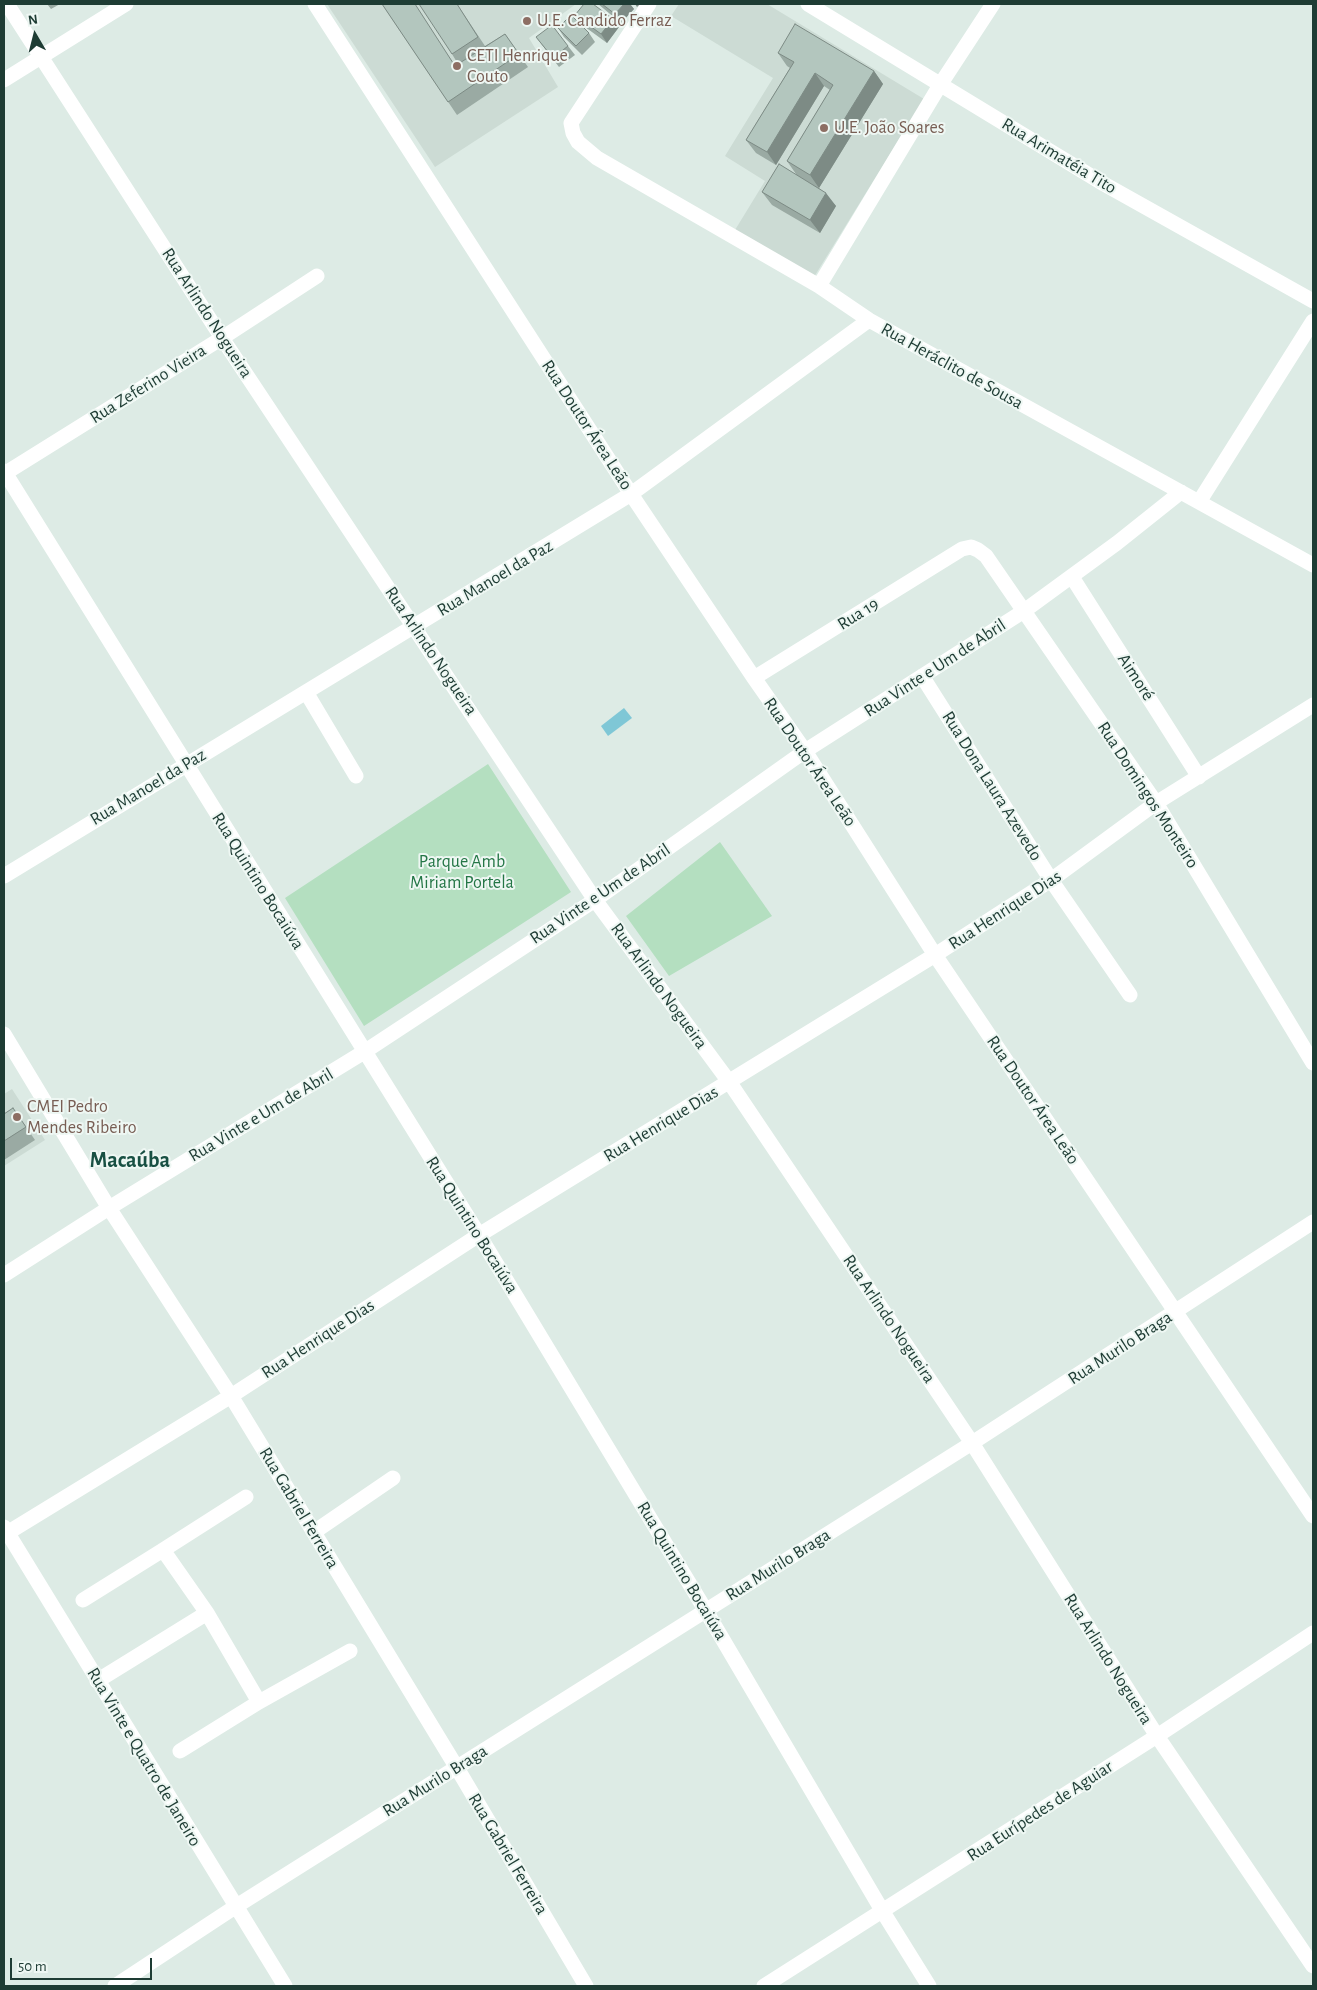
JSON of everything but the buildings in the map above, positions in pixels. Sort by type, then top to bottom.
[{"type":"street","name":"Rua Arlindo Nogueira","points":[[7,4],[222,338],[595,900],[730,1083],[972,1443],[1157,1736],[1313,1966]]},
{"type":"street","points":[[4,80],[126,4]]},
{"type":"street","name":"Rua Doutor Área Leão","points":[[315,4],[632,494],[754,678],[805,751],[935,955],[1313,1516]]},
{"type":"street","name":"Rua Heráclito de Sousa","points":[[649,4],[571,123],[573,134],[578,142],[597,158],[819,286],[869,320],[1313,565]]},
{"type":"street","name":"Rua Arimatéia Tito","points":[[808,4],[1104,184],[1313,301]]},
{"type":"street","points":[[819,286],[940,85],[994,4]]},
{"type":"street","name":"Rua Zeferino Vieira","points":[[4,473],[222,338],[317,276]]},
{"type":"street","name":"Rua Manoel da Paz","points":[[4,876],[632,494],[869,320]]},
{"type":"street","points":[[1199,502],[1313,321]]},
{"type":"street","name":"Rua Quintino Bocaiúva","points":[[4,473],[479,1235],[929,1986]]},
{"type":"street","name":"Rua Vinte e Um de Abril","points":[[4,1275],[109,1208],[364,1052],[595,900],[805,751],[1024,611],[1117,544],[1181,492]]},
{"type":"street","name":"Rua Domingos Monteiro","points":[[962,549],[971,548],[978,550],[986,556],[1156,803],[1313,1063]]},
{"type":"street","name":"Rua 19","points":[[754,678],[962,549]]},
{"type":"street","name":"Aimoré","points":[[1072,577],[1199,777]]},
{"type":"street","name":"Rua Dona Laura Azevedo","points":[[922,676],[1051,880],[1130,995]]},
{"type":"street","points":[[306,692],[356,776]]},
{"type":"street","name":"Rua Henrique Dias","points":[[5,1532],[231,1396],[479,1235],[730,1083],[935,955],[1051,880],[1156,803],[1313,705]]},
{"type":"street","name":"Rua Gabriel Ferreira","points":[[4,1034],[109,1208],[231,1396],[457,1768],[586,1986]]},
{"type":"street","name":"Rua Murilo Braga","points":[[115,1986],[235,1907],[972,1443],[1313,1222]]},
{"type":"street","points":[[314,1532],[393,1478]]},
{"type":"street","points":[[83,1600],[246,1497]]},
{"type":"street","name":"Rua Vinte e Quatro de Janeiro","points":[[5,1532],[285,1986]]},
{"type":"street","points":[[163,1550],[207,1613],[259,1702]]},
{"type":"street","points":[[97,1681],[207,1613]]},
{"type":"street","name":"Rua Eurípedes de Aguiar","points":[[764,1986],[1157,1736],[1313,1632]]},
{"type":"street","points":[[180,1751],[259,1702],[350,1651]]},
{"type":"shaded area","name":"CETI Henrique Couto","points":[[327,4],[576,4],[529,38],[558,87],[435,167]]},
{"type":"shaded area","name":"U.E. João Soares","points":[[679,4],[767,4],[924,99],[814,277],[735,230],[765,181],[725,156],[773,78],[671,16]]},
{"type":"shaded area","name":"CMEI Pedro Mendes Ribeiro","points":[[12,1089],[45,1140],[4,1166],[4,1094]]},
{"type":"green space","name":"Parque Amb Miriam Portela","points":[[488,764],[571,892],[364,1026],[285,898]]},
{"type":"green space","points":[[720,842],[772,916],[669,976],[626,916]]},
{"type":"water","points":[[624,708],[632,718],[608,736],[601,726]]},
{"type":"place","name":"U.E. Candido Ferraz","points":[[527,21]]},
{"type":"place","name":"CETI Henrique Couto","points":[[457,66]]},
{"type":"place","name":"U.E. João Soares","points":[[824,128]]},
{"type":"place","name":"CMEI Pedro Mendes Ribeiro","points":[[17,1117]]},
{"type":"district","name":"Macaúba","points":[[130,1160]]}]
